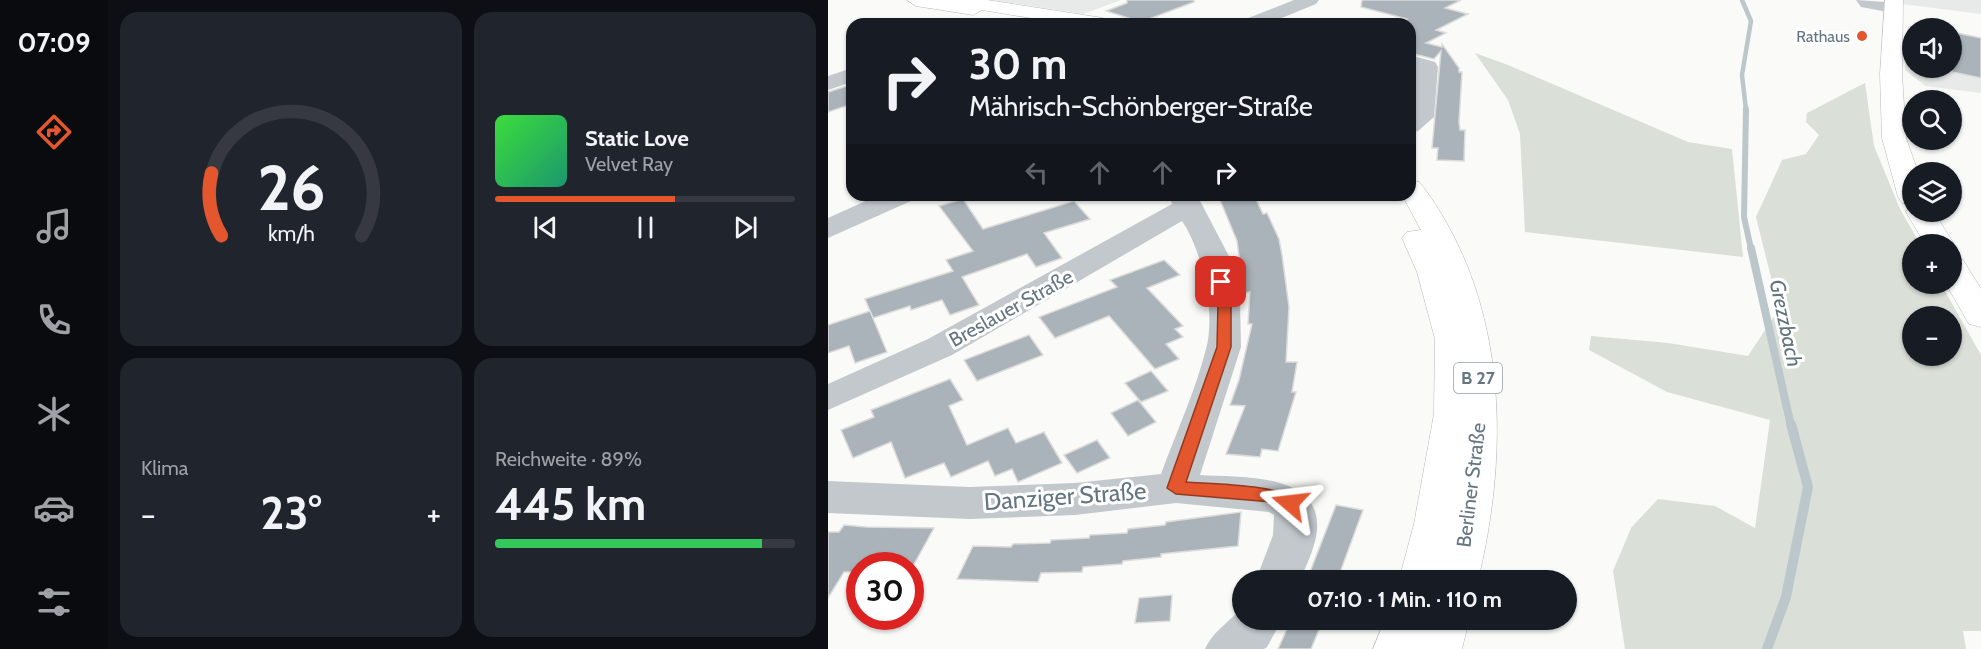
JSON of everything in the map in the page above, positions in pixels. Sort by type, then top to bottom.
[{"type":"main road","points":[[916,0],[1026,18]]},
{"type":"main road","points":[[952,0],[1065,18]]},
{"type":"main road","points":[[1894,4],[1891,74],[1894,138],[1902,164]]},
{"type":"main road","name":"Berliner Straße","points":[[1416,196],[1426,210],[1456,271],[1474,339],[1481,412],[1471,524],[1459,570]]},
{"type":"main road","name":"Berliner Straße","points":[[1396,201],[1408,219],[1432,272],[1452,339],[1454,414],[1435,524],[1424,570]]},
{"type":"main road","points":[[1962,284],[1981,317]]},
{"type":"main road","points":[[1397,649],[1404,630]]},
{"type":"main road","points":[[1438,649],[1443,630]]},
{"type":"street","points":[[1265,18],[1310,0]]},
{"type":"street","points":[[1865,0],[1868,3],[1894,4]]},
{"type":"street","points":[[1416,63],[1427,67],[1422,117],[1416,122]]},
{"type":"street","points":[[828,83],[846,77]]},
{"type":"street","points":[[828,228],[889,201]]},
{"type":"street","points":[[1176,488],[1224,347],[1224,302],[1217,262],[1204,232],[1185,201]]},
{"type":"street","name":"Breslauer Straße","points":[[828,398],[940,346],[1185,201]]},
{"type":"street","name":"Danziger Straße","points":[[828,496],[981,502],[1076,499],[1176,488],[1275,496],[1290,503],[1298,526],[1282,570]]},
{"type":"street","points":[[1228,649],[1252,630]]},
{"type":"shaded area","points":[[993,0],[1121,0],[1083,14]]},
{"type":"shaded area","points":[[1894,0],[1981,0],[1981,14],[1894,3]]},
{"type":"shaded area","points":[[1962,35],[1981,38],[1981,93],[1925,86],[1915,78],[1962,78]]},
{"type":"shaded area","points":[[1475,53],[1688,142],[1732,149],[1743,257],[1525,232],[1520,134],[1508,100]]},
{"type":"shaded area","points":[[1865,83],[1874,146],[1902,212],[1902,222],[1907,222],[1914,234],[1902,234],[1902,294],[1947,294],[1953,306],[1902,306],[1902,366],[1962,366],[1962,321],[1981,355],[1981,631],[1963,631],[1966,649],[1625,649],[1613,571],[1631,528],[1658,499],[1715,506],[1755,528],[1770,420],[1667,392],[1589,350],[1591,336],[1668,343],[1748,356],[1779,309],[1756,217],[1782,160],[1806,154],[1819,135],[1806,122],[1807,113]]},
{"type":"building","points":[[1127,0],[1194,0],[1194,2],[1152,18],[1128,18],[1106,11],[1127,3]]},
{"type":"building","points":[[1362,0],[1461,0],[1445,8],[1468,14],[1436,30],[1446,33],[1426,43],[1442,47],[1442,44],[1459,68],[1459,72],[1462,72],[1459,122],[1460,130],[1465,130],[1464,161],[1437,160],[1438,148],[1432,148],[1441,51],[1434,59],[1416,54],[1416,18],[1403,18],[1361,7]]},
{"type":"building","points":[[1962,34],[1981,38],[1981,78],[1962,74]]},
{"type":"building","points":[[846,86],[846,106],[828,112],[828,92]]},
{"type":"building","points":[[964,201],[983,229],[1074,201],[1090,219],[1044,233],[1062,258],[1036,267],[1027,254],[962,277],[979,305],[950,315],[942,300],[911,310],[910,306],[873,318],[865,299],[953,271],[946,260],[973,251],[939,206]]},
{"type":"building","points":[[1220,201],[1257,201],[1263,214],[1267,213],[1279,239],[1289,307],[1286,362],[1297,362],[1292,392],[1296,392],[1278,451],[1262,449],[1260,457],[1226,454],[1245,406],[1230,405],[1239,380],[1252,324],[1248,324],[1250,292],[1244,293],[1237,241]]},
{"type":"building","points":[[1164,260],[1180,275],[1147,288],[1183,326],[1175,329],[1183,337],[1166,344],[1179,359],[1155,369],[1109,316],[1055,338],[1039,317],[1117,287],[1110,280]]},
{"type":"building","points":[[870,311],[887,352],[855,363],[849,346],[828,353],[828,325]]},
{"type":"building","points":[[1029,335],[1043,355],[977,381],[964,360]]},
{"type":"building","points":[[1151,371],[1168,391],[1141,402],[1125,383]]},
{"type":"building","points":[[950,379],[963,400],[949,406],[967,445],[1008,428],[1016,443],[1044,432],[1062,463],[1018,482],[1012,469],[995,476],[988,461],[951,477],[944,463],[905,478],[891,442],[853,458],[841,430],[874,417],[871,410]]},
{"type":"building","points":[[1138,400],[1156,422],[1128,436],[1111,413]]},
{"type":"building","points":[[1097,440],[1110,458],[1077,473],[1064,455]]},
{"type":"building","points":[[1336,505],[1363,510],[1341,570],[1311,570]]},
{"type":"building","points":[[1241,512],[1238,546],[1161,554],[1161,557],[1123,561],[1122,564],[1083,567],[1082,572],[1041,573],[1038,582],[957,579],[973,546],[1011,547],[1013,544],[1050,543],[1051,540],[1127,533],[1128,529],[1165,525],[1166,522]]},
{"type":"building","points":[[844,525],[934,528],[921,552],[846,552],[846,572],[828,598],[828,532],[839,532]]},
{"type":"building","points":[[1172,595],[1170,621],[1135,623],[1139,598]]},
{"type":"building","points":[[1287,630],[1319,630],[1311,649],[1278,649]]},
{"type":"waterway","name":"Grezzbach","points":[[1742,0],[1751,21],[1742,75],[1746,110]]},
{"type":"waterway","name":"Grezzbach","points":[[1746,110],[1744,217],[1751,249]]},
{"type":"waterway","name":"Grezzbach","points":[[1751,248],[1791,426]]},
{"type":"waterway","name":"Grezzbach","points":[[1767,649],[1786,597],[1808,487],[1791,424]]},
{"type":"place","name":"Rathaus","points":[[1862,36]]},
{"type":"route","points":[[1221,282],[1224,302],[1224,347],[1176,488],[1275,496],[1290,503]]}]
